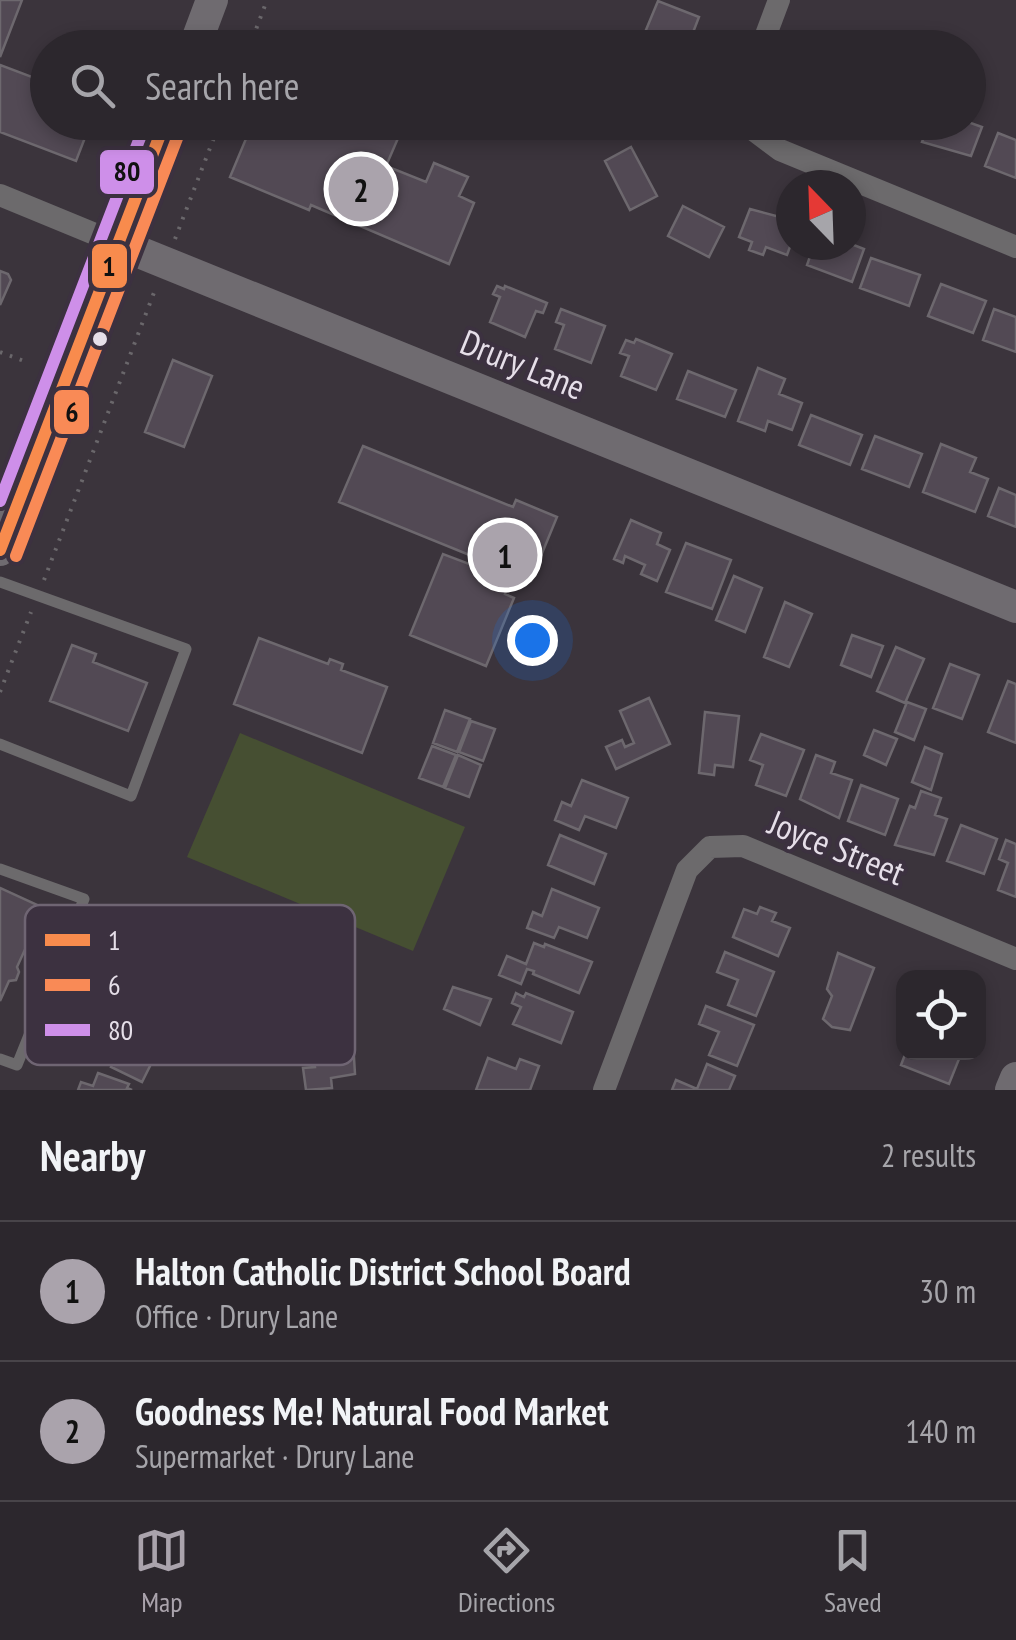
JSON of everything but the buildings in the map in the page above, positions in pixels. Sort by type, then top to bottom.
[{"type":"street","points":[[201,30],[212,0]]},
{"type":"street","points":[[768,30],[779,0]]},
{"type":"street","points":[[0,550],[158,140]]},
{"type":"street","points":[[768,140],[780,150],[1016,246]]},
{"type":"street","name":"Drury Lane","points":[[0,195],[1016,607]]},
{"type":"street","name":"Joyce Street","points":[[604,1090],[688,870],[710,847],[743,846],[1016,959]]},
{"type":"street","points":[[1011,1090],[1016,1078]]},
{"type":"lane","points":[[0,582],[186,649],[131,796],[0,744]]},
{"type":"lane","points":[[0,869],[84,898],[81,905]]},
{"type":"lane","points":[[0,1059],[17,1065],[25,1045]]},
{"type":"path","points":[[255,30],[267,0]]},
{"type":"path","points":[[0,692],[213,140]]},
{"type":"path","points":[[0,352],[24,361]]},
{"type":"green space","points":[[240,733],[465,827],[413,951],[355,927],[355,905],[302,905],[187,857]]},
{"type":"transit line","name":"80","points":[[0,501],[139,140]]},
{"type":"transit line","name":"1","points":[[0,550],[158,140]]},
{"type":"transit line","name":"6","points":[[16,556],[176,140]]},
{"type":"place","name":"Goodness Me! Natural Food Market","points":[[361,189]]},
{"type":"place","name":"Halton Catholic District School Board","points":[[505,555]]}]
